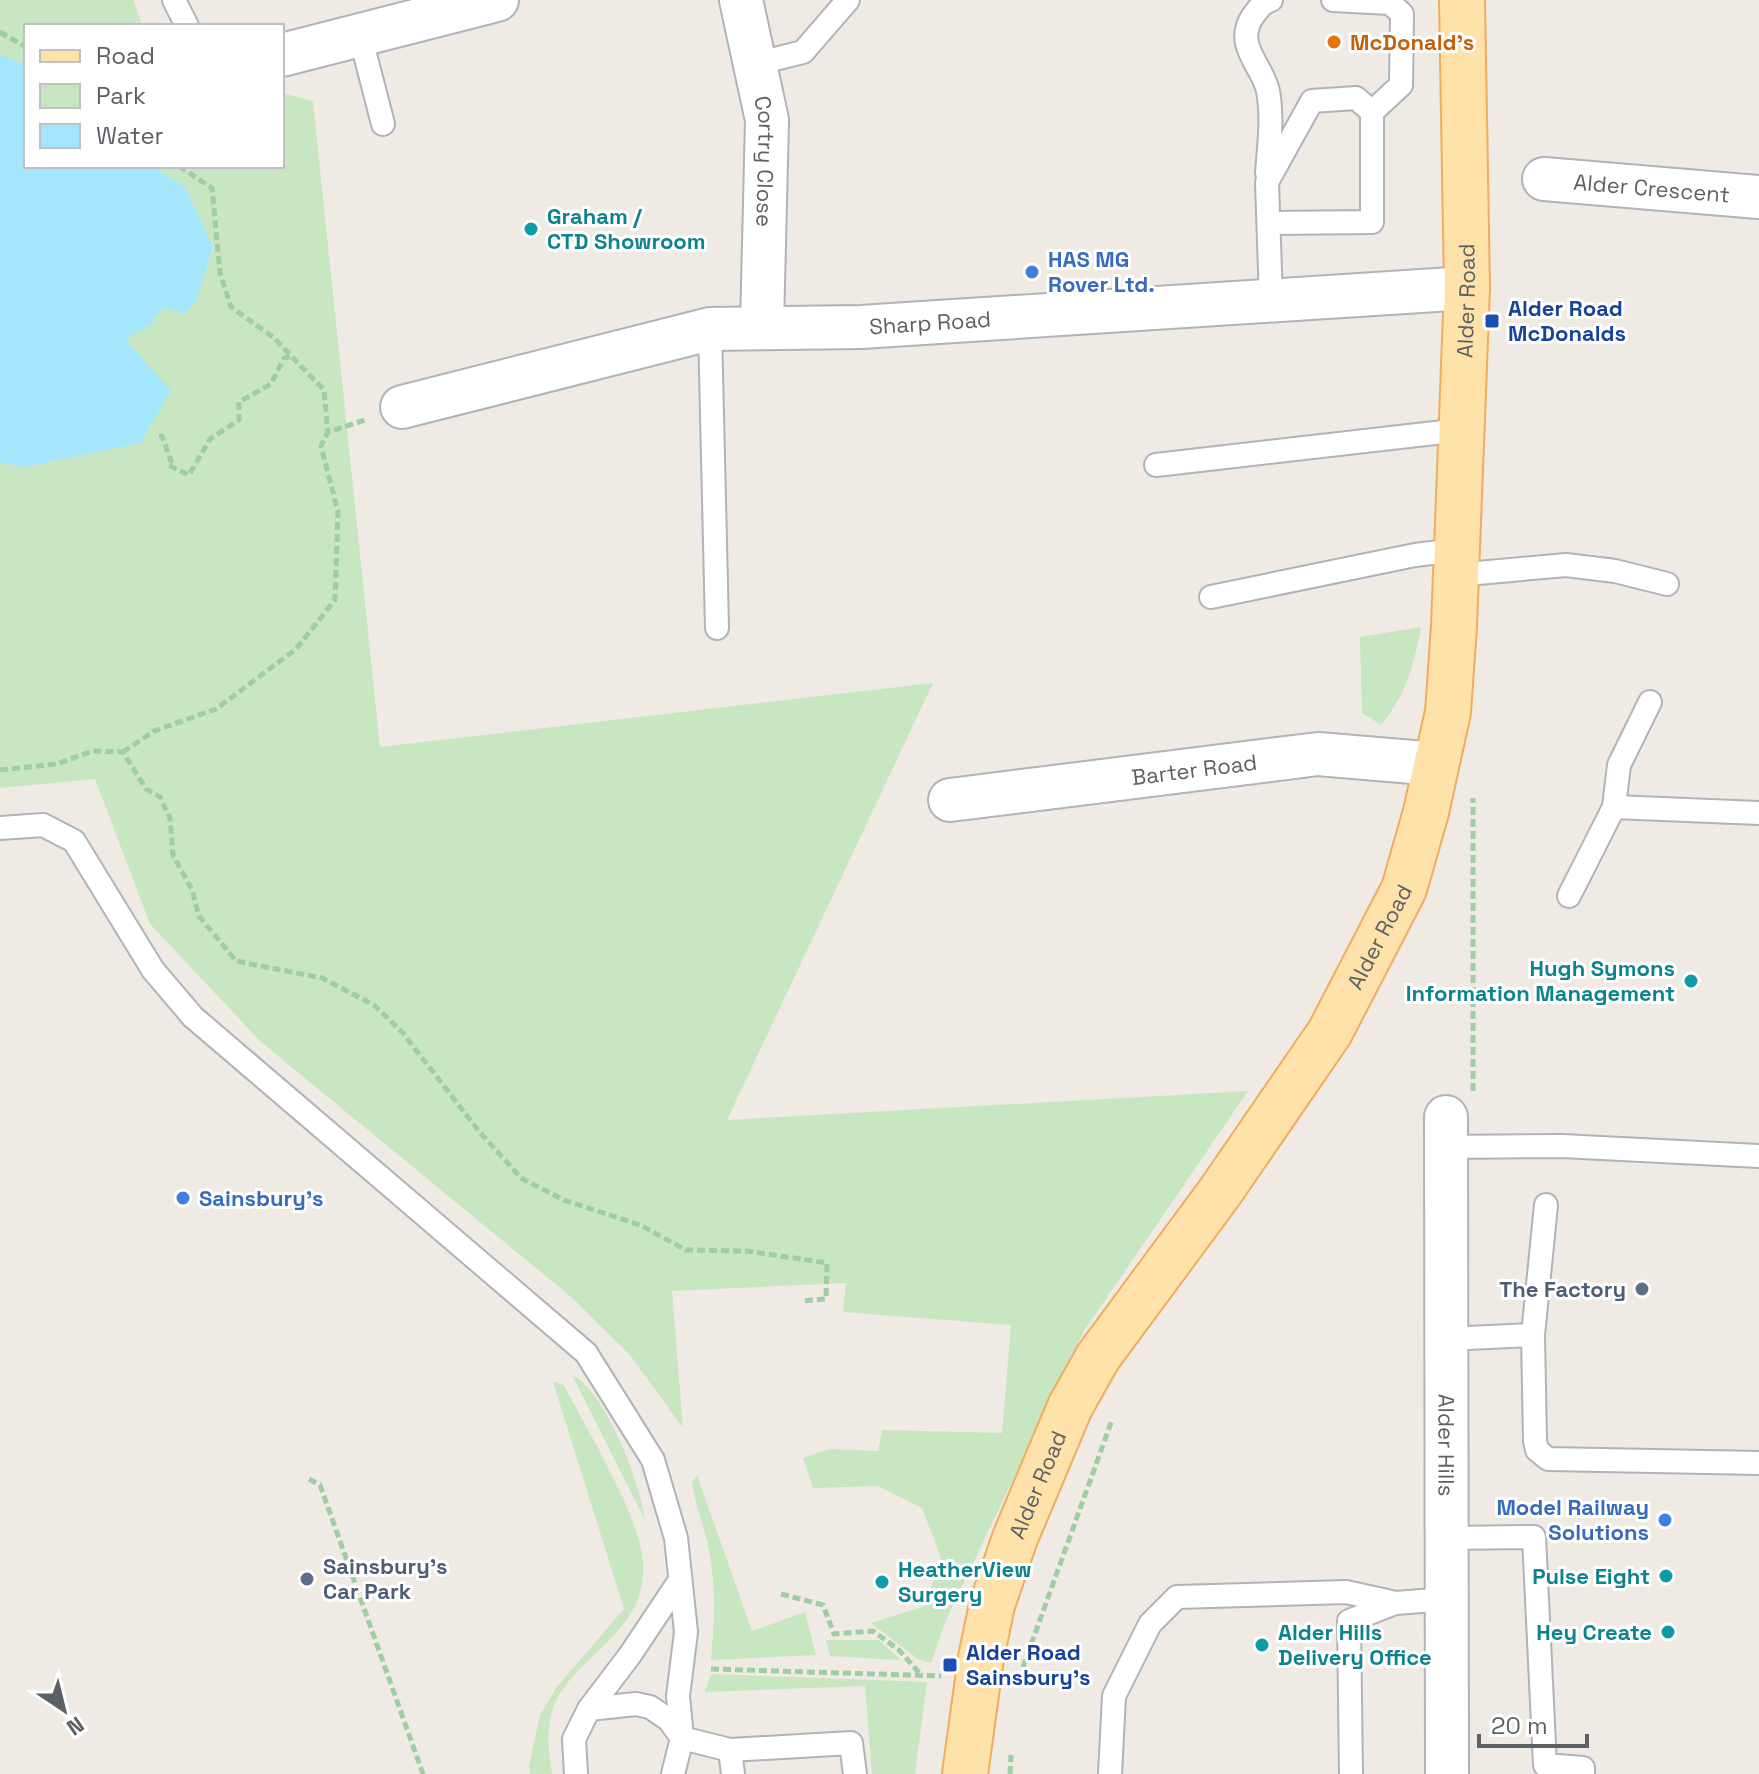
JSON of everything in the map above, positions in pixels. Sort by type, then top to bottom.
[{"type":"main road","name":"Alder Road","points":[[965,1774],[978,1677],[992,1605],[1015,1538],[1070,1407],[1098,1357],[1220,1192],[1330,1032],[1404,889],[1448,712],[1467,288],[1462,0]]},
{"type":"street","points":[[284,54],[497,0]]},
{"type":"street","name":"Cortry Close","points":[[741,0],[767,120],[762,326]]},
{"type":"street","name":"Alder Crescent","points":[[1544,179],[1759,197]]},
{"type":"street","name":"Sharp Road","points":[[402,407],[710,329],[861,327],[1467,288]]},
{"type":"street","name":"Barter Road","points":[[950,800],[1318,754],[1437,764]]},
{"type":"street","name":"Alder Hills","points":[[1446,1132],[1447,1774]]},
{"type":"lane","points":[[174,0],[186,24]]},
{"type":"lane","points":[[755,64],[803,52],[848,0]]},
{"type":"lane","points":[[1271,0],[1262,3],[1248,24],[1248,48],[1268,88],[1271,126],[1267,182],[1271,301]]},
{"type":"lane","points":[[1270,223],[1372,222],[1372,112],[1401,85],[1402,14],[1390,3],[1333,0]]},
{"type":"lane","points":[[360,35],[383,124]]},
{"type":"lane","points":[[1267,182],[1312,101],[1356,98],[1372,112]]},
{"type":"lane","points":[[710,329],[717,628]]},
{"type":"lane","points":[[1156,465],[1461,430]]},
{"type":"lane","points":[[1211,597],[1415,555],[1456,562],[1566,565],[1615,571],[1667,584]]},
{"type":"lane","points":[[1569,896],[1614,807],[1619,765],[1650,702]]},
{"type":"lane","points":[[1614,807],[1759,813]]},
{"type":"lane","points":[[0,828],[43,825],[74,841],[153,970],[193,1017],[586,1353],[653,1460],[676,1538],[686,1632],[678,1696],[682,1738],[673,1774]]},
{"type":"lane","points":[[1446,1132],[1562,1146],[1759,1156]]},
{"type":"lane","points":[[1546,1205],[1533,1335],[1537,1450],[1548,1459],[1759,1463]]},
{"type":"lane","points":[[1447,1339],[1533,1335]]},
{"type":"lane","points":[[1447,1538],[1534,1537],[1545,1765],[1583,1768],[1583,1774]]},
{"type":"lane","points":[[576,1774],[574,1739],[589,1709],[680,1580]]},
{"type":"lane","points":[[1110,1774],[1114,1696],[1150,1624],[1177,1597],[1346,1592],[1396,1603]]},
{"type":"lane","points":[[1351,1774],[1349,1621],[1396,1603],[1447,1599]]},
{"type":"lane","points":[[589,1709],[636,1704],[650,1707],[669,1720],[682,1738],[730,1750],[851,1743],[855,1774]]},
{"type":"lane","points":[[730,1750],[733,1774]]},
{"type":"path","points":[[0,32],[24,46]]},
{"type":"path","points":[[0,770],[56,764],[93,751],[123,752],[154,731],[216,709],[296,649],[335,600],[338,512],[321,446],[328,432],[324,390],[294,356],[231,307],[220,273],[212,188],[182,168]]},
{"type":"path","points":[[159,436],[162,436],[171,461],[168,465],[189,475],[210,439],[239,420],[239,402],[271,384],[284,358],[294,356]]},
{"type":"path","points":[[328,432],[402,407]]},
{"type":"path","points":[[123,752],[146,789],[160,797],[170,818],[173,855],[192,890],[199,916],[236,961],[322,978],[374,1005],[402,1032],[478,1130],[521,1178],[564,1200],[640,1225],[686,1250],[747,1251],[827,1263],[826,1299],[801,1301]]},
{"type":"path","points":[[1446,1132],[1475,1088],[1473,795]]},
{"type":"path","points":[[1020,1675],[1115,1412]]},
{"type":"path","points":[[309,1479],[320,1485],[423,1774]]},
{"type":"path","points":[[781,1594],[823,1605],[834,1634],[873,1631],[899,1650],[921,1675]]},
{"type":"path","points":[[682,1664],[715,1670],[978,1677]]},
{"type":"path","points":[[1010,1774],[1012,1746]]},
{"type":"green space","points":[[0,0],[133,0],[142,24],[24,24],[24,168],[284,168],[284,94],[313,101],[380,747],[933,683],[727,1120],[1248,1091],[1084,1331],[946,1620],[931,1663],[918,1659],[871,1623],[925,1606],[941,1557],[922,1508],[878,1486],[813,1488],[803,1458],[830,1449],[878,1451],[882,1430],[1002,1433],[1011,1325],[843,1312],[846,1283],[672,1291],[683,1428],[630,1355],[570,1296],[261,1042],[150,924],[95,779],[0,788]]},
{"type":"green space","points":[[1421,627],[1408,679],[1381,725],[1362,713],[1360,637]]},
{"type":"green space","points":[[572,1375],[585,1384],[609,1418],[629,1463],[645,1520]]},
{"type":"green space","points":[[553,1382],[564,1385],[611,1472],[632,1520],[643,1562],[641,1589],[632,1611],[619,1630],[570,1679],[558,1698],[549,1727],[552,1774],[530,1774],[540,1715],[557,1687],[624,1609]]},
{"type":"green space","points":[[697,1475],[752,1631],[805,1612],[816,1655],[711,1660],[713,1582],[708,1546],[692,1482]]},
{"type":"green space","points":[[826,1640],[879,1640],[901,1660],[830,1656]]},
{"type":"green space","points":[[711,1674],[927,1682],[915,1774],[872,1774],[865,1686],[705,1692]]},
{"type":"water","points":[[0,55],[24,64],[24,168],[155,168],[185,187],[213,247],[196,301],[185,314],[166,308],[155,316],[152,324],[125,339],[171,390],[141,443],[24,467],[0,462]]},
{"type":"place","name":"McDonald's","points":[[1334,42]]},
{"type":"place","name":"Graham / CTD Showroom","points":[[531,229]]},
{"type":"place","name":"HAS MG Rover Ltd.","points":[[1032,272]]},
{"type":"place","name":"Alder Road McDonalds","points":[[1492,321]]},
{"type":"place","name":"Hugh Symons Information Management","points":[[1691,981]]},
{"type":"place","name":"Sainsbury's","points":[[183,1198]]},
{"type":"place","name":"The Factory","points":[[1642,1289]]},
{"type":"place","name":"Model Railway Solutions","points":[[1665,1520]]},
{"type":"place","name":"Pulse Eight","points":[[1666,1576]]},
{"type":"place","name":"Sainsbury's Car Park","points":[[307,1579]]},
{"type":"place","name":"HeatherView Surgery","points":[[882,1582]]},
{"type":"place","name":"Hey Create","points":[[1668,1632]]},
{"type":"place","name":"Alder Hills Delivery Office","points":[[1262,1645]]},
{"type":"place","name":"Alder Road Sainsbury's","points":[[950,1665]]}]
